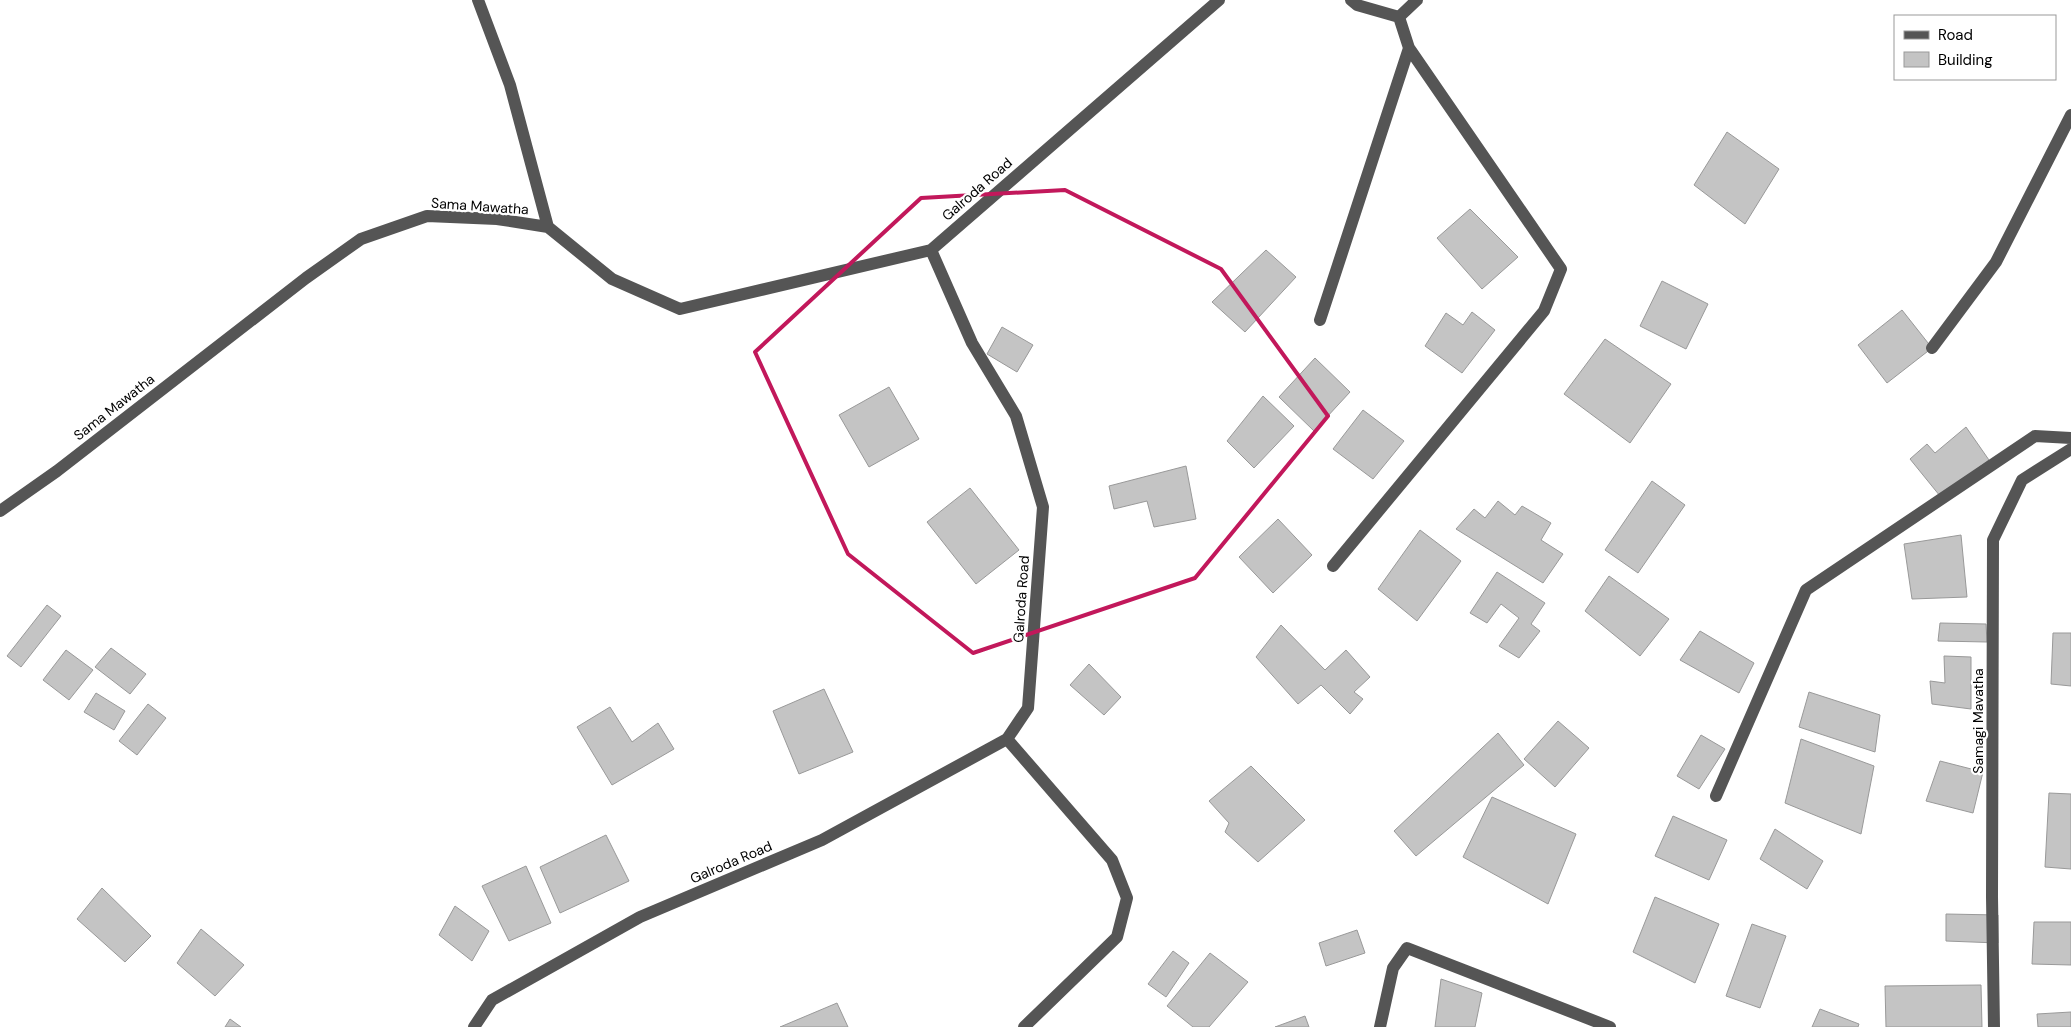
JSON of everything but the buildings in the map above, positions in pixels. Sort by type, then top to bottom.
[{"type":"street","points":[[478,0],[510,85],[548,227],[612,280],[680,308],[931,250]]},
{"type":"street","name":"Galroda Road","points":[[474,1027],[492,1000],[640,917],[822,840],[1007,739],[1028,708],[1042,507],[1016,416],[972,343],[931,250],[1219,0]]},
{"type":"street","points":[[1351,0],[1357,5],[1399,17]]},
{"type":"street","points":[[1399,17],[1417,0]]},
{"type":"street","points":[[1333,566],[1544,311],[1561,269],[1409,48],[1399,17]]},
{"type":"street","points":[[1320,320],[1409,48]]},
{"type":"street","points":[[1932,348],[1996,262],[2071,115]]},
{"type":"street","name":"Sama Mawatha","points":[[0,511],[56,471],[306,278],[361,239],[427,216],[496,219],[548,227]]},
{"type":"street","points":[[1716,796],[1806,590],[2035,436],[2071,438]]},
{"type":"street","name":"Samagi Mavatha","points":[[1994,1027],[1992,897],[1993,540],[2022,480],[2071,449]]},
{"type":"street","points":[[1007,739],[1112,860],[1127,898],[1117,937],[1024,1027]]},
{"type":"street","points":[[1380,1027],[1392,968],[1407,948],[1610,1027]]},
{"type":"highlighted area","points":[[1065,190],[1221,269],[1328,416],[1195,578],[973,653],[848,554],[755,352],[921,198]]}]
